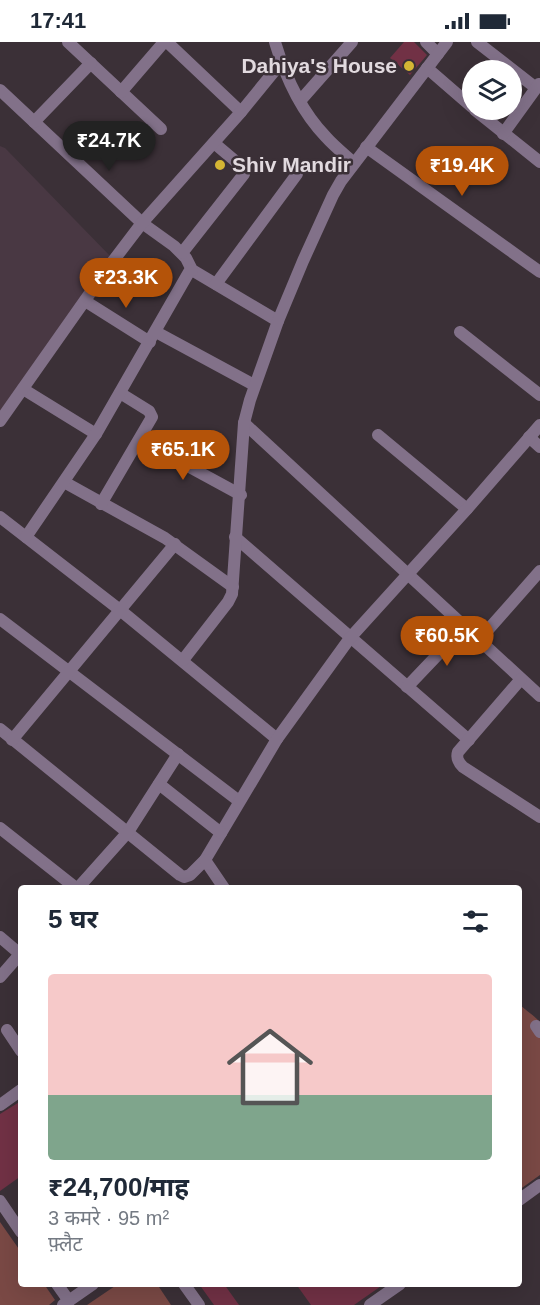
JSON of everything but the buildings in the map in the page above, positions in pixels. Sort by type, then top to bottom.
[{"type":"street","points":[[122,92],[165,42],[241,112]]},
{"type":"street","points":[[275,42],[281,63],[300,101],[325,136],[354,163]]},
{"type":"street","points":[[300,101],[352,42]]},
{"type":"street","points":[[426,42],[438,54]]},
{"type":"street","points":[[183,660],[228,602],[233,587],[244,423],[254,385],[278,321],[333,195],[354,163],[447,42]]},
{"type":"street","points":[[477,42],[538,86],[503,134]]},
{"type":"street","points":[[70,43],[160,129]]},
{"type":"street","points":[[34,122],[91,63]]},
{"type":"street","points":[[0,421],[107,268],[142,223],[241,112],[281,63]]},
{"type":"street","points":[[427,68],[462,98]]},
{"type":"street","points":[[0,90],[142,223],[182,253],[192,270],[278,321]]},
{"type":"street","points":[[487,120],[540,162]]},
{"type":"street","points":[[182,253],[244,174],[240,165],[214,143]]},
{"type":"street","points":[[366,147],[540,272]]},
{"type":"street","points":[[216,284],[297,174]]},
{"type":"street","points":[[26,537],[96,434],[192,270]]},
{"type":"street","points":[[85,301],[153,337],[254,385]]},
{"type":"street","points":[[460,332],[540,395]]},
{"type":"street","points":[[23,389],[96,434]]},
{"type":"street","points":[[101,504],[151,422],[152,414],[120,393]]},
{"type":"street","points":[[244,423],[540,696]]},
{"type":"street","points":[[0,729],[184,877],[190,875],[205,860],[277,739],[350,638],[540,425]]},
{"type":"street","points":[[378,435],[467,509]]},
{"type":"street","points":[[529,437],[540,447]]},
{"type":"street","points":[[140,440],[240,495]]},
{"type":"street","points":[[64,482],[175,544],[233,587]]},
{"type":"street","points":[[0,517],[183,660],[277,739]]},
{"type":"street","points":[[235,537],[469,740]]},
{"type":"street","points":[[12,740],[175,544]]},
{"type":"street","points":[[479,640],[540,571]]},
{"type":"street","points":[[0,619],[239,801]]},
{"type":"street","points":[[407,687],[465,626]]},
{"type":"street","points":[[521,679],[457,756],[459,763],[540,817]]},
{"type":"street","points":[[80,885],[128,832],[178,754]]},
{"type":"street","points":[[159,784],[221,833]]},
{"type":"street","points":[[0,828],[73,885]]},
{"type":"street","points":[[205,860],[223,885]]},
{"type":"street","points":[[0,937],[18,952]]},
{"type":"street","points":[[0,977],[18,956]]},
{"type":"street","points":[[7,1030],[18,1046]]},
{"type":"street","points":[[0,1105],[18,1092]]},
{"type":"street","points":[[522,1198],[540,1185]]},
{"type":"street","points":[[0,1201],[18,1228]]},
{"type":"street","points":[[58,1287],[66,1303],[89,1287]]},
{"type":"street","points":[[186,1287],[199,1305]]},
{"type":"street","points":[[370,1305],[396,1287]]},
{"type":"shaded area","points":[[0,146],[5,148],[112,258],[0,411]]},
{"type":"shaded area","points":[[522,1006],[540,1023],[540,1175],[522,1188]]},
{"type":"shaded area","points":[[0,1222],[18,1248],[18,1287],[46,1287],[55,1300],[49,1305],[0,1305]]},
{"type":"shaded area","points":[[114,1287],[159,1287],[171,1305],[87,1305]]},
{"type":"place","name":"Dahiya's House","points":[[409,66]]},
{"type":"place","name":"Shiv Mandir","points":[[220,165]]}]
